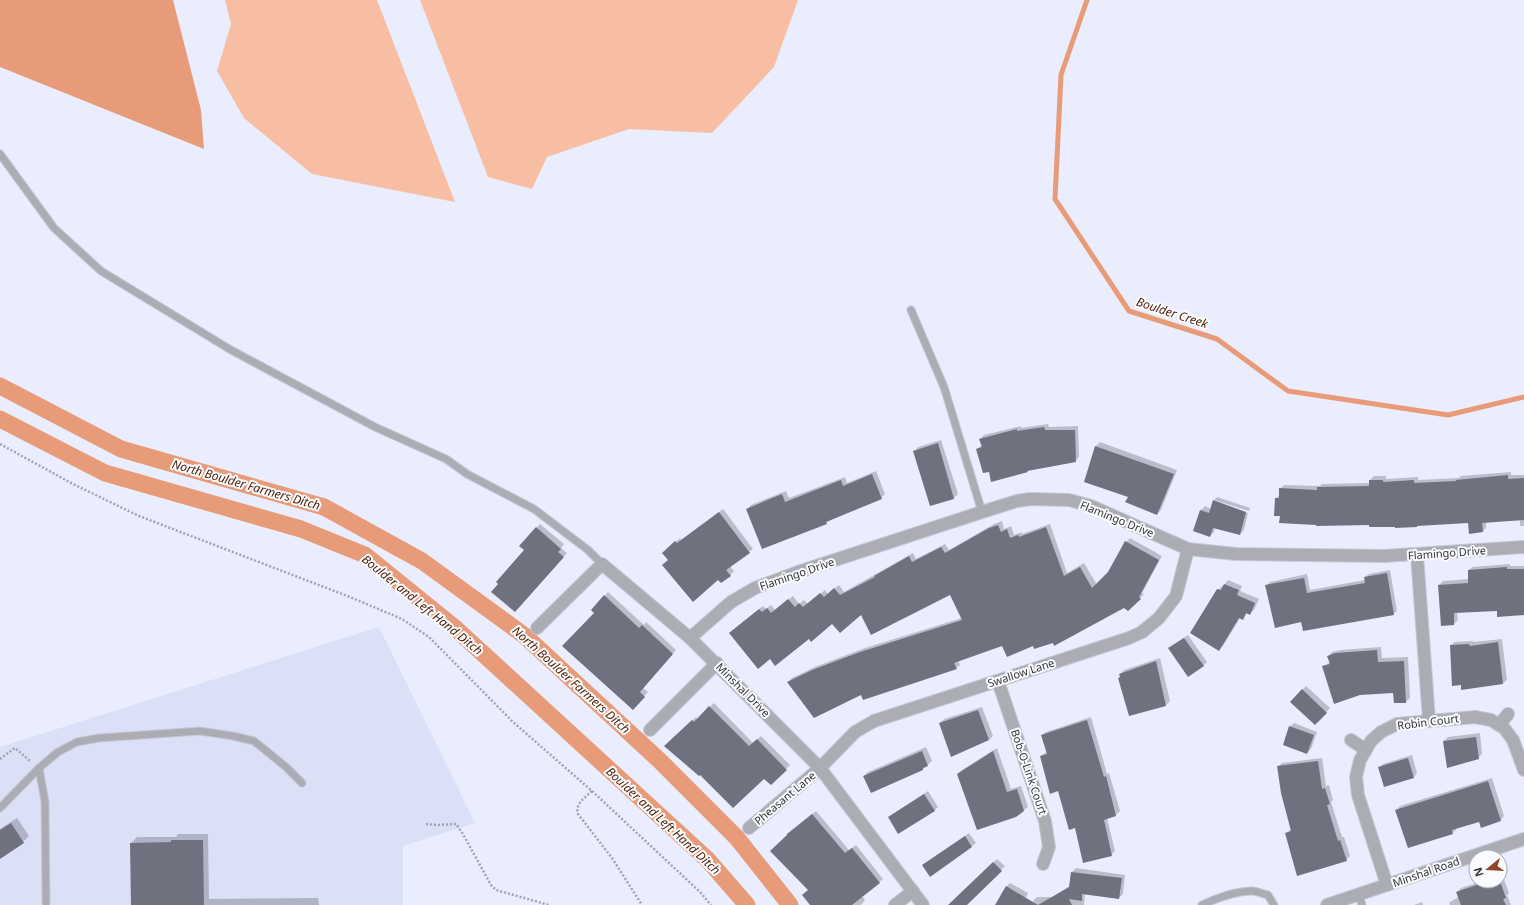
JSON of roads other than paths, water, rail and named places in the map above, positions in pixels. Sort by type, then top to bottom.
[{"type":"street","name":"Flamingo Drive","points":[[690,638],[731,602],[755,588],[798,572],[982,512],[1017,501],[1030,499],[1069,500],[1091,506],[1188,549],[1244,554],[1384,556],[1524,548]]},
{"type":"street","name":"Swallow Lane","points":[[820,768],[855,732],[874,721],[1129,638],[1142,632],[1160,618],[1176,596],[1188,549]]},
{"type":"street","points":[[1417,555],[1429,720]]},
{"type":"street","points":[[537,628],[602,564]]},
{"type":"street","name":"Minshal Drive","points":[[602,564],[690,638],[717,663],[820,768],[922,905]]},
{"type":"street","points":[[650,730],[717,663]]},
{"type":"street","name":"Bob-O-Link Court","points":[[998,681],[1046,821],[1049,847],[1043,864]]},
{"type":"street","points":[[1499,725],[1508,714]]},
{"type":"street","name":"Robin Court","points":[[1387,885],[1358,795],[1356,777],[1360,760],[1371,741],[1381,732],[1397,724],[1429,720],[1475,717],[1491,720],[1504,728],[1513,740],[1524,770]]},
{"type":"street","points":[[1351,740],[1366,750]]},
{"type":"street","name":"Pheasant Lane","points":[[749,828],[820,768]]},
{"type":"street","name":"Minshal Road","points":[[1327,905],[1361,900],[1387,885],[1524,839]]},
{"type":"street","points":[[895,905],[913,891]]},
{"type":"lane","points":[[0,154],[54,228],[102,271],[231,350],[375,426],[446,459],[467,474],[534,509],[588,550],[602,564]]},
{"type":"lane","points":[[912,310],[944,387],[982,512]]},
{"type":"lane","points":[[0,808],[41,766],[58,752],[77,742],[99,738],[200,731],[233,736],[254,741],[286,767],[302,783]]},
{"type":"lane","points":[[41,766],[45,802],[46,903]]},
{"type":"lane","points":[[1202,905],[1216,899],[1241,892],[1254,891],[1268,895],[1274,905]]},
{"type":"waterway","name":"Boulder Creek","points":[[1087,0],[1061,75],[1055,199],[1129,311],[1217,339],[1288,391],[1448,415],[1524,397]]},
{"type":"waterway","name":"North Boulder Farmers Ditch","points":[[0,386],[121,449],[324,507],[422,561],[525,636],[660,761],[737,838],[790,905]]},
{"type":"waterway","name":"Boulder and Left Hand Ditch","points":[[0,419],[105,473],[301,529],[365,555],[454,627],[708,860],[747,905]]}]
